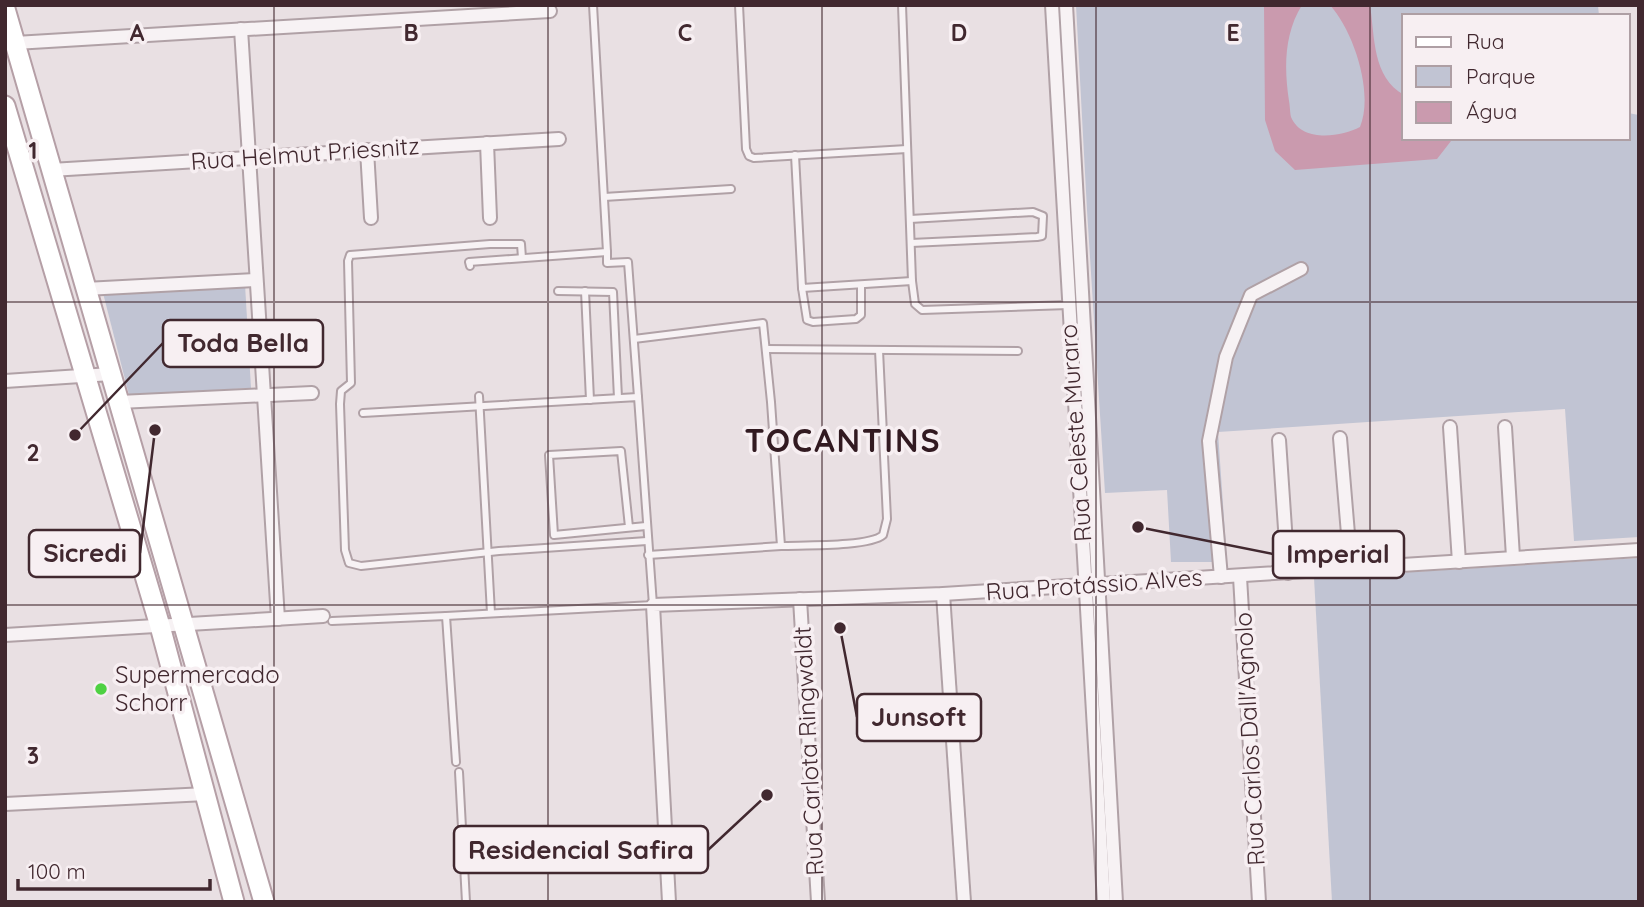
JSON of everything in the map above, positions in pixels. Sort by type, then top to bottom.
[{"type":"main road","points":[[5,9],[264,902]]},
{"type":"main road","points":[[5,106],[9,129],[160,626],[234,902]]},
{"type":"street","name":"Rua Celeste Muraro","points":[[1052,5],[1067,305],[1093,584]]},
{"type":"street","name":"Rua Celeste Muraro","points":[[1066,5],[1104,789],[1116,902]]},
{"type":"street","points":[[15,43],[489,10],[550,10]]},
{"type":"street","points":[[241,29],[278,619]]},
{"type":"street","points":[[9,129],[39,127]]},
{"type":"street","name":"Rua Helmut Priesnitz","points":[[51,170],[559,139]]},
{"type":"street","points":[[486,143],[490,218]]},
{"type":"street","points":[[367,150],[371,218]]},
{"type":"street","points":[[1222,577],[1209,441],[1226,357],[1251,295],[1301,269]]},
{"type":"street","points":[[85,289],[256,280]]},
{"type":"street","points":[[5,381],[111,374]]},
{"type":"street","points":[[119,401],[312,393]]},
{"type":"street","points":[[1505,426],[1513,558]]},
{"type":"street","points":[[1450,427],[1459,562]]},
{"type":"street","points":[[1340,438],[1351,570]]},
{"type":"street","points":[[1279,440],[1288,573]]},
{"type":"street","name":"Rua Protássio Alves","points":[[653,605],[943,594],[1639,550]]},
{"type":"street","name":"Rua Carlos Dall'Agnolo","points":[[1240,577],[1259,902]]},
{"type":"street","points":[[943,594],[964,902]]},
{"type":"street","name":"Rua Carlota Ringwaldt","points":[[800,600],[818,902]]},
{"type":"street","points":[[653,605],[669,902]]},
{"type":"street","points":[[5,635],[278,619],[328,619]]},
{"type":"street","name":"Rua Celeste Muraro","points":[[1104,789],[1104,902]]},
{"type":"street","points":[[5,804],[206,794]]},
{"type":"lane","points":[[593,5],[607,263],[628,262],[653,605]]},
{"type":"lane","points":[[739,5],[746,149],[749,156],[754,158],[907,149]]},
{"type":"lane","points":[[902,5],[915,304],[922,310],[1082,304]]},
{"type":"lane","points":[[795,155],[802,288],[807,320],[813,322],[856,319],[861,314],[861,285]]},
{"type":"lane","points":[[604,197],[731,189]]},
{"type":"lane","points":[[910,219],[1033,212],[1043,216],[1044,232],[1037,237],[911,243]]},
{"type":"lane","points":[[522,258],[521,244],[489,244],[352,254],[348,261],[351,383],[341,391],[340,404],[345,550],[349,563],[361,566],[486,552],[647,541]]},
{"type":"lane","points":[[470,266],[469,262],[607,252]]},
{"type":"lane","points":[[802,288],[912,281]]},
{"type":"lane","points":[[558,291],[613,292],[618,398]]},
{"type":"lane","points":[[584,291],[590,400]]},
{"type":"lane","points":[[634,339],[763,323],[781,546]]},
{"type":"lane","points":[[766,349],[1018,351]]},
{"type":"lane","points":[[648,555],[874,541],[883,535],[887,519],[879,351]]},
{"type":"lane","points":[[479,396],[491,613]]},
{"type":"lane","points":[[363,413],[638,397]]},
{"type":"lane","points":[[629,527],[621,451],[549,455],[554,535],[646,526]]},
{"type":"lane","name":"Rua Protássio Alves","points":[[328,619],[653,605]]},
{"type":"lane","points":[[446,616],[456,762]]},
{"type":"lane","points":[[459,772],[466,902]]},
{"type":"green space","points":[[1076,5],[1598,5],[1599,14],[1402,14],[1402,140],[1630,140],[1630,113],[1639,115],[1639,537],[1574,541],[1565,409],[1218,432],[1227,562],[1171,562],[1167,490],[1105,493]]},
{"type":"green space","points":[[245,284],[251,388],[129,395],[103,293]]},
{"type":"green space","points":[[1639,558],[1639,902],[1332,902],[1314,578]]},
{"type":"water","points":[[1264,5],[1302,5],[1292,28],[1287,52],[1286,76],[1291,115],[1296,125],[1304,131],[1322,136],[1360,127],[1365,97],[1354,47],[1330,5],[1370,5],[1380,67],[1386,78],[1402,93],[1402,140],[1451,141],[1437,159],[1295,170],[1275,151],[1265,120]]},
{"type":"place","name":"Sicredi","points":[[155,430]]},
{"type":"place","name":"Toda Bella","points":[[75,435]]},
{"type":"place","name":"Imperial","points":[[1138,527]]},
{"type":"place","name":"Junsoft","points":[[840,628]]},
{"type":"place","name":"Supermercado Schorr","points":[[101,689]]},
{"type":"place","name":"Residencial Safira","points":[[767,795]]},
{"type":"district","name":"TOCANTINS","points":[[843,441]]}]
